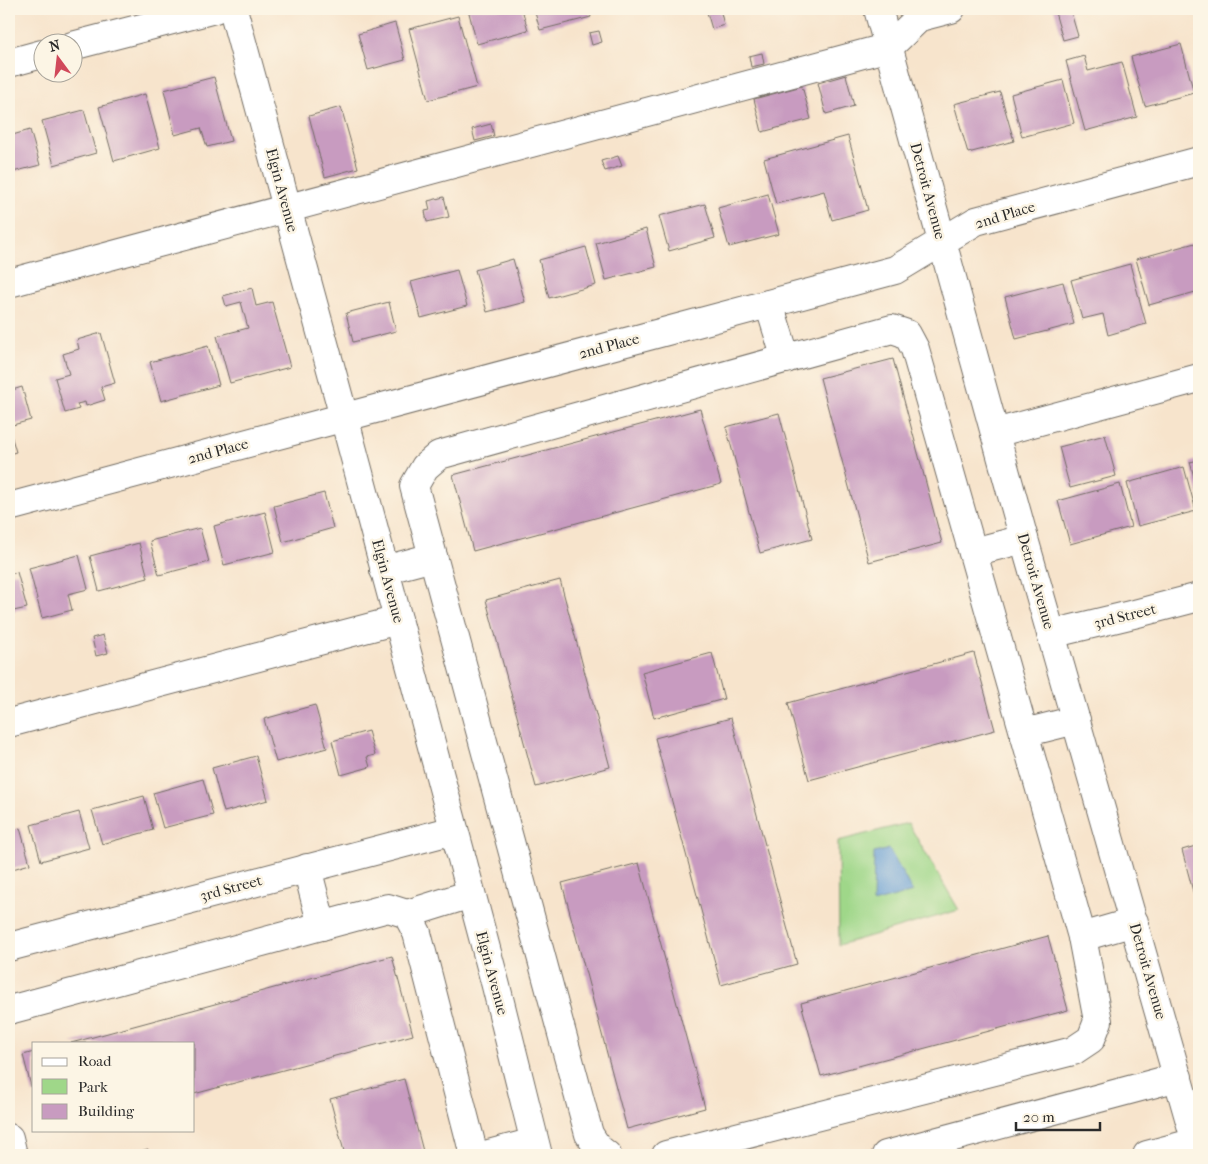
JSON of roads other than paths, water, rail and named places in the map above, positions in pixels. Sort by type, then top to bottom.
[{"type":"street","points":[[82,43],[215,9]]},
{"type":"street","name":"Elgin Avenue","points":[[233,9],[496,986],[536,1149]]},
{"type":"street","name":"Detroit Avenue","points":[[878,9],[1051,634],[1134,922],[1187,1087],[1198,1148]]},
{"type":"street","points":[[9,283],[889,47],[920,17],[951,9]]},
{"type":"street","points":[[9,63],[32,57]]},
{"type":"street","name":"2nd Place","points":[[9,507],[895,270],[976,222],[1199,162]]},
{"type":"street","points":[[769,304],[786,359]]},
{"type":"street","points":[[607,1155],[598,1148],[589,1134],[414,486],[425,467],[439,455],[892,329],[907,334],[915,349],[1082,937],[1098,1022],[1091,1039],[1073,1051],[666,1155]]},
{"type":"street","points":[[995,433],[1199,378]]},
{"type":"street","points":[[973,552],[1024,539]]},
{"type":"street","points":[[384,570],[433,557]]},
{"type":"street","name":"3rd Street","points":[[1051,634],[1199,597]]},
{"type":"street","points":[[9,723],[398,620]]},
{"type":"street","points":[[1024,733],[1076,720]]},
{"type":"street","name":"3rd Street","points":[[9,947],[454,830]]},
{"type":"street","points":[[307,868],[322,926]]},
{"type":"street","points":[[9,1010],[388,908],[407,914],[471,894]]},
{"type":"street","points":[[407,914],[417,933],[474,1155]]},
{"type":"street","points":[[1082,937],[1134,922]]},
{"type":"street","points":[[886,1155],[1187,1087]]},
{"type":"street","points":[[9,1138],[13,1155]]},
{"type":"street","points":[[1147,1155],[1198,1148]]},
{"type":"street","points":[[485,1155],[536,1149]]},
{"type":"water","points":[[889,849],[913,892],[873,903],[874,853]]}]
